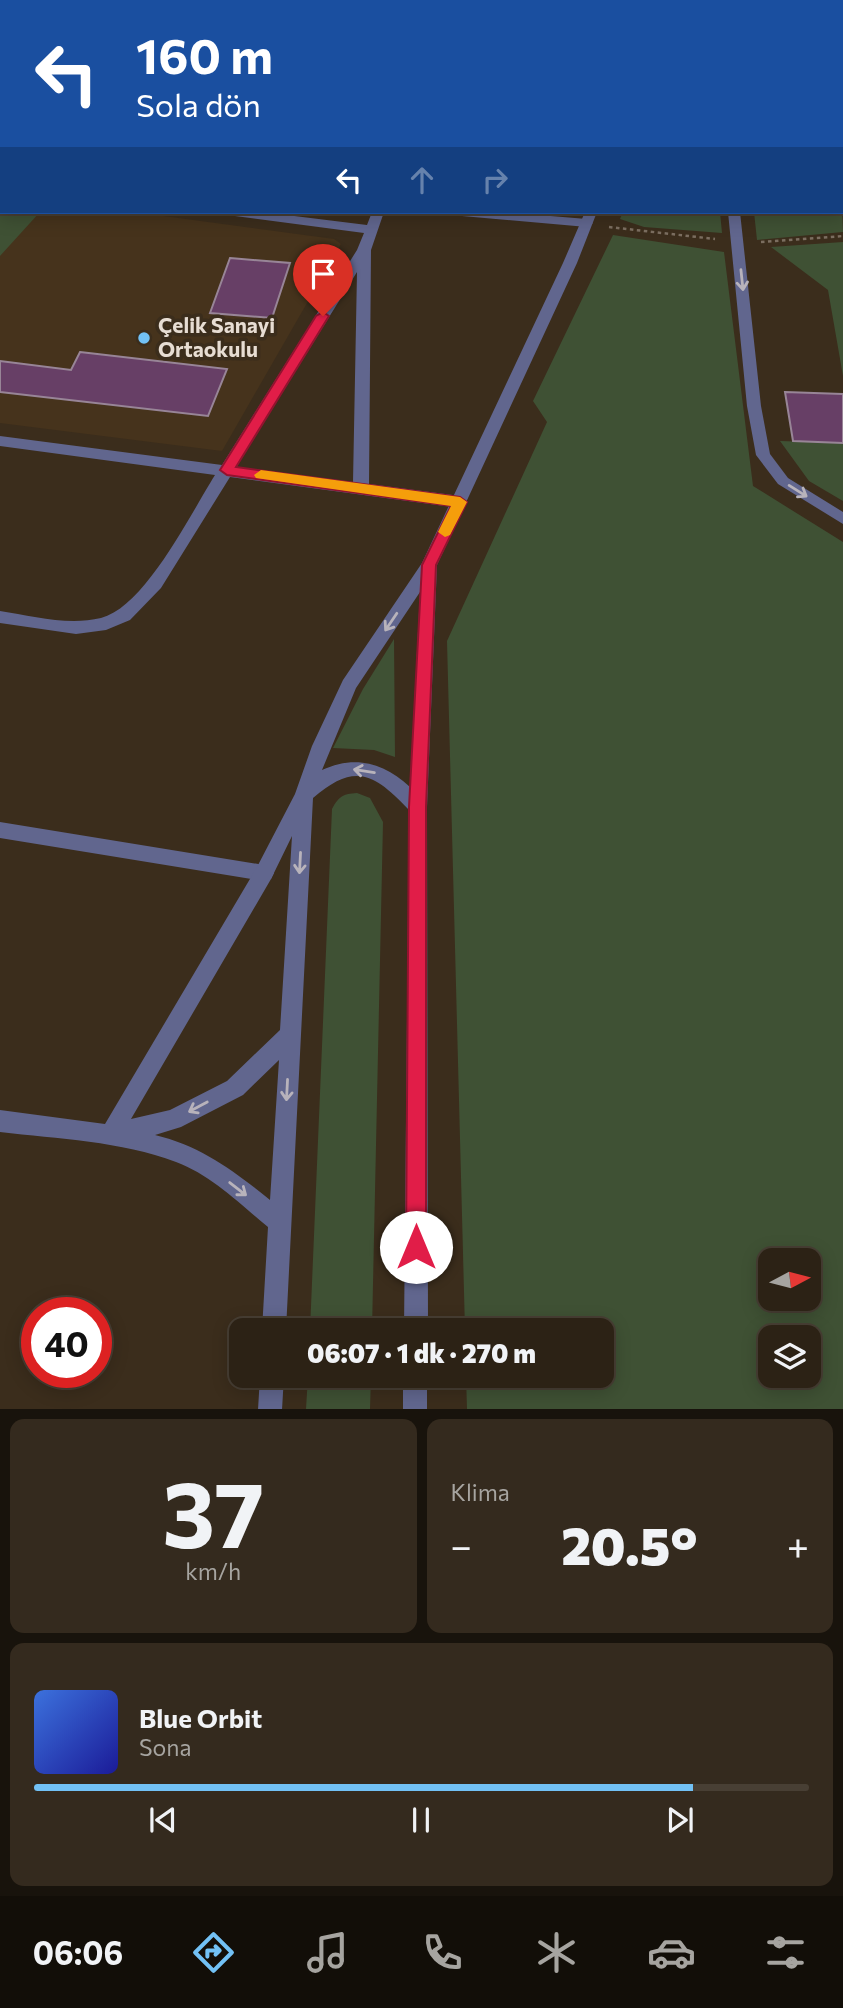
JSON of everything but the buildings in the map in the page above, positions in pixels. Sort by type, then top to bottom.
[{"type":"street","points":[[250,214],[372,230]]},
{"type":"street","points":[[0,617],[60,626],[96,626],[119,619],[136,607],[155,584],[364,250],[377,214]]},
{"type":"street","points":[[110,1135],[264,873],[304,795],[321,746],[348,685],[429,565],[589,217],[513,214]]},
{"type":"street","points":[[361,487],[364,250]]},
{"type":"street","points":[[0,441],[460,502]]},
{"type":"street","points":[[416,1318],[418,807],[429,565]]},
{"type":"street","points":[[275,1318],[304,795],[331,774],[354,768],[377,773],[396,783],[418,807]]},
{"type":"street","points":[[0,830],[264,873]]},
{"type":"street","points":[[110,1135],[173,1120],[234,1088],[290,1035]]},
{"type":"street","points":[[0,1121],[110,1135],[180,1152],[220,1174],[280,1222]]},
{"type":"street","points":[[270,1409],[271,1388]]},
{"type":"street","points":[[415,1388],[415,1409]]},
{"type":"lane","points":[[734,214],[754,406],[763,455],[783,481],[843,519]]},
{"type":"shaded area","name":"Çelik Sanayi Ortaokulu","points":[[34,214],[149,214],[334,239],[341,244],[222,451],[0,423],[0,252]]},
{"type":"green space","points":[[0,214],[38,214],[0,256]]},
{"type":"green space","points":[[622,214],[720,214],[722,233],[644,227],[620,219]]},
{"type":"green space","points":[[754,214],[842,214],[843,232],[757,240]]},
{"type":"green space","points":[[613,235],[724,252],[753,486],[843,542],[843,1409],[467,1409],[466,1388],[614,1388],[614,1318],[465,1318],[447,641],[547,422],[533,401]]},
{"type":"green space","points":[[843,242],[843,376],[828,290],[771,247]]},
{"type":"green space","points":[[780,441],[843,443],[843,501],[809,481]]},
{"type":"green space","points":[[394,639],[395,757],[374,750],[333,748],[363,689]]},
{"type":"green space","points":[[357,793],[370,798],[383,822],[372,1318],[311,1318],[332,809],[342,796]]},
{"type":"green space","points":[[307,1388],[371,1388],[370,1409],[306,1409]]},
{"type":"slow traffic","points":[[261,475],[460,502],[445,532]]},
{"type":"place","name":"Çelik Sanayi Ortaokulu","points":[[144,338]]},
{"type":"route","points":[[323,316],[227,470],[460,502],[429,565],[418,807],[416,1247]]}]
